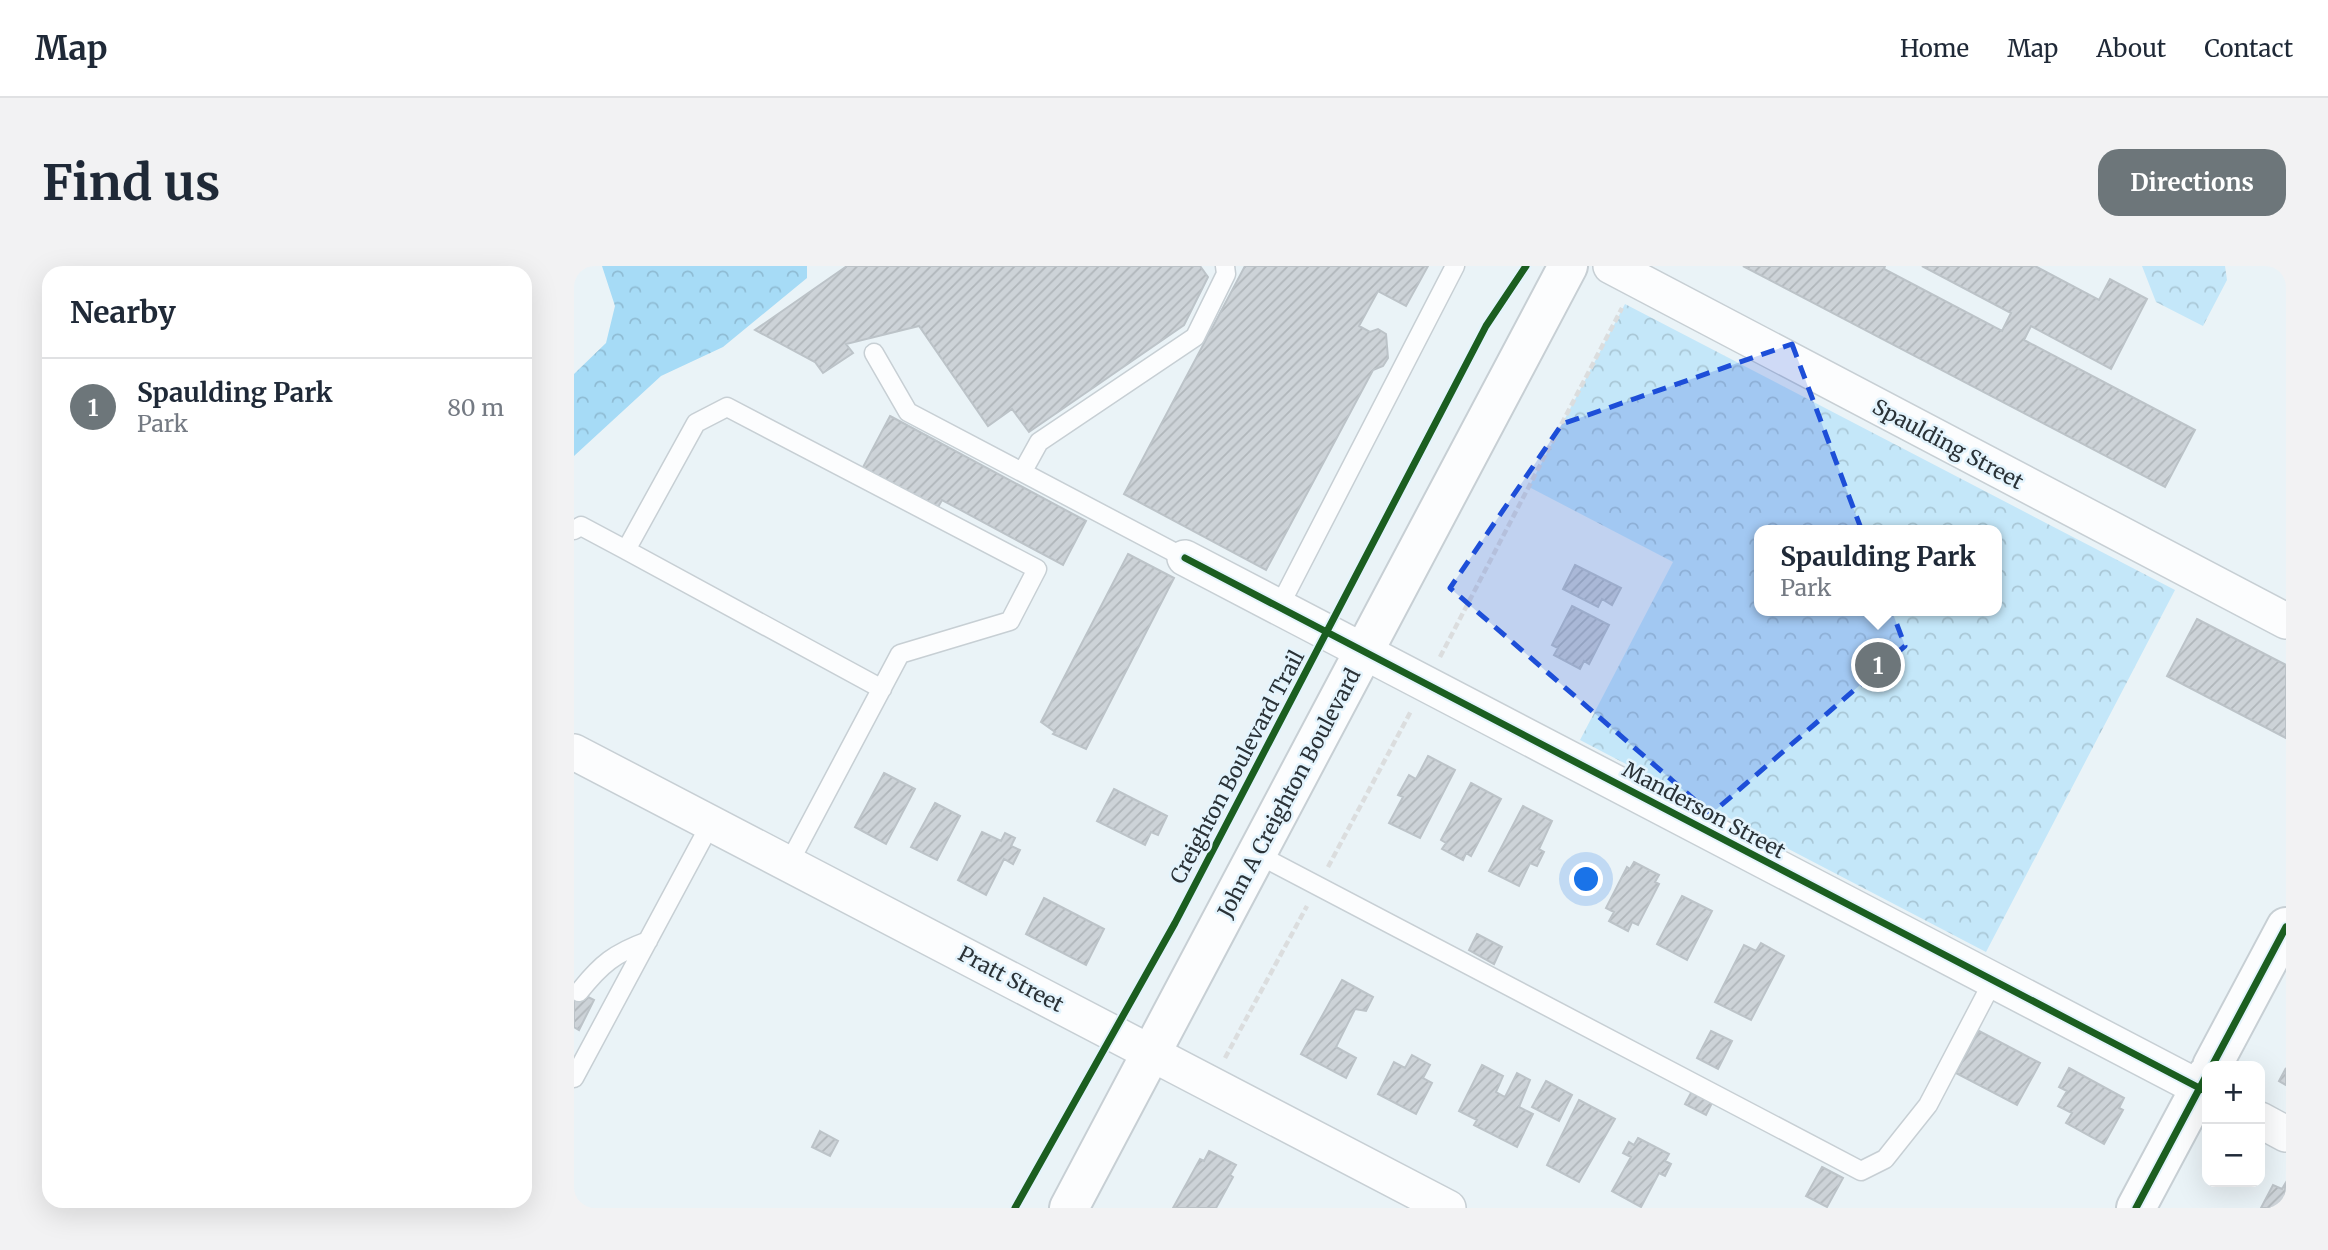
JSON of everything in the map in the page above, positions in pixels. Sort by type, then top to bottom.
[{"type":"street","name":"John A Creighton Boulevard","points":[[1069,1208],[1568,266]]},
{"type":"street","name":"Spaulding Street","points":[[1611,266],[2286,621]]},
{"type":"street","name":"Manderson Street","points":[[1185,558],[1993,981],[2202,1079]]},
{"type":"street","name":"Pratt Street","points":[[574,752],[1448,1208]]},
{"type":"street","points":[[2217,1061],[2286,927]]},
{"type":"street","points":[[2136,1208],[2202,1090]]},
{"type":"street","points":[[2265,1122],[2286,1133]]},
{"type":"lane","points":[[1023,471],[1039,442],[1195,337],[1226,274],[1225,266]]},
{"type":"lane","points":[[1279,607],[1455,266]]},
{"type":"lane","points":[[874,353],[908,412],[1185,558]]},
{"type":"lane","points":[[626,550],[696,423],[727,407],[1037,569],[1010,621],[900,654],[789,863]]},
{"type":"lane","points":[[574,530],[581,526],[882,690]]},
{"type":"lane","points":[[574,1079],[711,823]]},
{"type":"lane","points":[[1257,854],[1861,1171],[1885,1159],[1928,1105],[1993,981]]},
{"type":"lane","points":[[579,992],[596,970],[620,951],[648,941]]},
{"type":"highlighted area","points":[[1792,344],[1905,646],[1711,814],[1450,588],[1562,424]]},
{"type":"green space","points":[[602,266],[807,266],[807,278],[723,347],[661,376],[574,456],[574,374],[606,343],[615,306]]},
{"type":"green space","points":[[2142,266],[2225,266],[2227,280],[2203,326],[2156,302]]},
{"type":"green space","points":[[1625,304],[2175,590],[1986,952],[1580,740],[1673,562],[1529,487]]},
{"type":"building","points":[[847,266],[1200,266],[1208,277],[1184,325],[1029,432],[1012,409],[988,426],[919,326],[846,344],[853,353],[823,373],[815,362],[755,330]]},
{"type":"building","points":[[1245,266],[1428,266],[1406,306],[1378,291],[1359,326],[1370,332],[1378,329],[1386,334],[1388,358],[1383,366],[1373,370],[1266,570],[1124,494]]},
{"type":"building","points":[[1743,266],[1885,266],[1884,269],[2002,331],[2011,313],[1922,266],[2035,266],[2099,300],[2110,279],[2147,299],[2111,369],[2031,326],[2024,340],[2195,430],[2165,487]]},
{"type":"building","points":[[890,416],[1086,521],[1063,565],[942,500],[937,509],[862,469]]},
{"type":"building","points":[[1128,554],[1174,578],[1086,749],[1053,734],[1055,732],[1041,722]]},
{"type":"building","points":[[1575,565],[1621,588],[1612,605],[1602,599],[1598,607],[1563,589]]},
{"type":"building","points":[[1572,606],[1609,625],[1589,664],[1584,661],[1580,669],[1554,655],[1558,648],[1552,645]]},
{"type":"building","points":[[2197,619],[2286,665],[2286,738],[2167,676]]},
{"type":"building","points":[[1428,756],[1455,770],[1420,838],[1389,823],[1403,797],[1398,795],[1409,775],[1416,779]]},
{"type":"building","points":[[884,773],[915,789],[886,844],[855,827]]},
{"type":"building","points":[[1471,783],[1501,799],[1471,856],[1466,853],[1463,860],[1442,849],[1446,843],[1441,840]]},
{"type":"building","points":[[1114,789],[1167,816],[1158,835],[1151,832],[1145,845],[1097,821]]},
{"type":"building","points":[[935,803],[960,816],[937,860],[911,847]]},
{"type":"building","points":[[1523,806],[1552,821],[1539,849],[1544,852],[1537,866],[1530,863],[1519,886],[1489,871]]},
{"type":"building","points":[[982,832],[1001,841],[1005,833],[1015,838],[1011,846],[1020,850],[1013,864],[1004,859],[986,895],[958,880]]},
{"type":"building","points":[[1634,862],[1659,875],[1655,882],[1659,884],[1638,925],[1632,922],[1628,931],[1609,921],[1614,912],[1606,908],[1627,867],[1630,869]]},
{"type":"building","points":[[1682,896],[1712,911],[1687,960],[1657,944]]},
{"type":"building","points":[[1044,898],[1104,929],[1086,965],[1026,934]]},
{"type":"building","points":[[1477,934],[1502,947],[1494,964],[1469,950]]},
{"type":"building","points":[[1761,943],[1784,956],[1751,1020],[1715,1002],[1744,945],[1756,951]]},
{"type":"building","points":[[1342,980],[1373,997],[1366,1011],[1355,1009],[1336,1047],[1356,1058],[1346,1078],[1301,1054]]},
{"type":"building","points":[[574,990],[594,1000],[579,1030],[574,1027]]},
{"type":"building","points":[[1711,1031],[1732,1041],[1718,1069],[1697,1058]]},
{"type":"building","points":[[1979,1031],[2040,1063],[2017,1105],[1956,1073]]},
{"type":"building","points":[[1412,1055],[1430,1065],[1423,1078],[1432,1083],[1416,1114],[1378,1094],[1394,1062],[1405,1068]]},
{"type":"building","points":[[1482,1065],[1503,1076],[1496,1092],[1505,1097],[1517,1073],[1530,1080],[1519,1107],[1533,1114],[1517,1147],[1474,1125],[1477,1120],[1459,1111]]},
{"type":"building","points":[[2069,1068],[2124,1098],[2119,1108],[2123,1110],[2104,1144],[2066,1123],[2072,1113],[2058,1106],[2067,1091],[2059,1087]]},
{"type":"building","points":[[2286,1068],[2286,1085],[2279,1081]]},
{"type":"building","points":[[1546,1081],[1572,1095],[1559,1121],[1532,1107]]},
{"type":"building","points":[[1692,1091],[1713,1101],[1706,1115],[1685,1104]]},
{"type":"building","points":[[1579,1100],[1615,1119],[1579,1182],[1547,1165]]},
{"type":"building","points":[[820,1131],[838,1141],[830,1156],[812,1147]]},
{"type":"building","points":[[1638,1138],[1669,1154],[1665,1161],[1671,1164],[1665,1176],[1659,1173],[1641,1207],[1612,1191],[1631,1157],[1623,1153],[1629,1142],[1634,1145]]},
{"type":"building","points":[[1209,1151],[1236,1165],[1230,1175],[1233,1177],[1216,1208],[1173,1208],[1200,1159],[1204,1161]]},
{"type":"building","points":[[1822,1167],[1843,1178],[1827,1207],[1806,1196]]},
{"type":"building","points":[[2285,1184],[2286,1208],[2261,1208],[2273,1185],[2282,1189]]},
{"type":"cycle path","name":"Creighton Boulevard Trail","points":[[1015,1208],[1175,923],[1486,326],[1526,266]]},
{"type":"cycle path","points":[[1185,558],[2202,1089]]},
{"type":"cycle path","points":[[2215,1061],[2286,927]]},
{"type":"cycle path","points":[[2136,1208],[2202,1084]]},
{"type":"place","name":"Spaulding Park","points":[[1878,665]]}]
